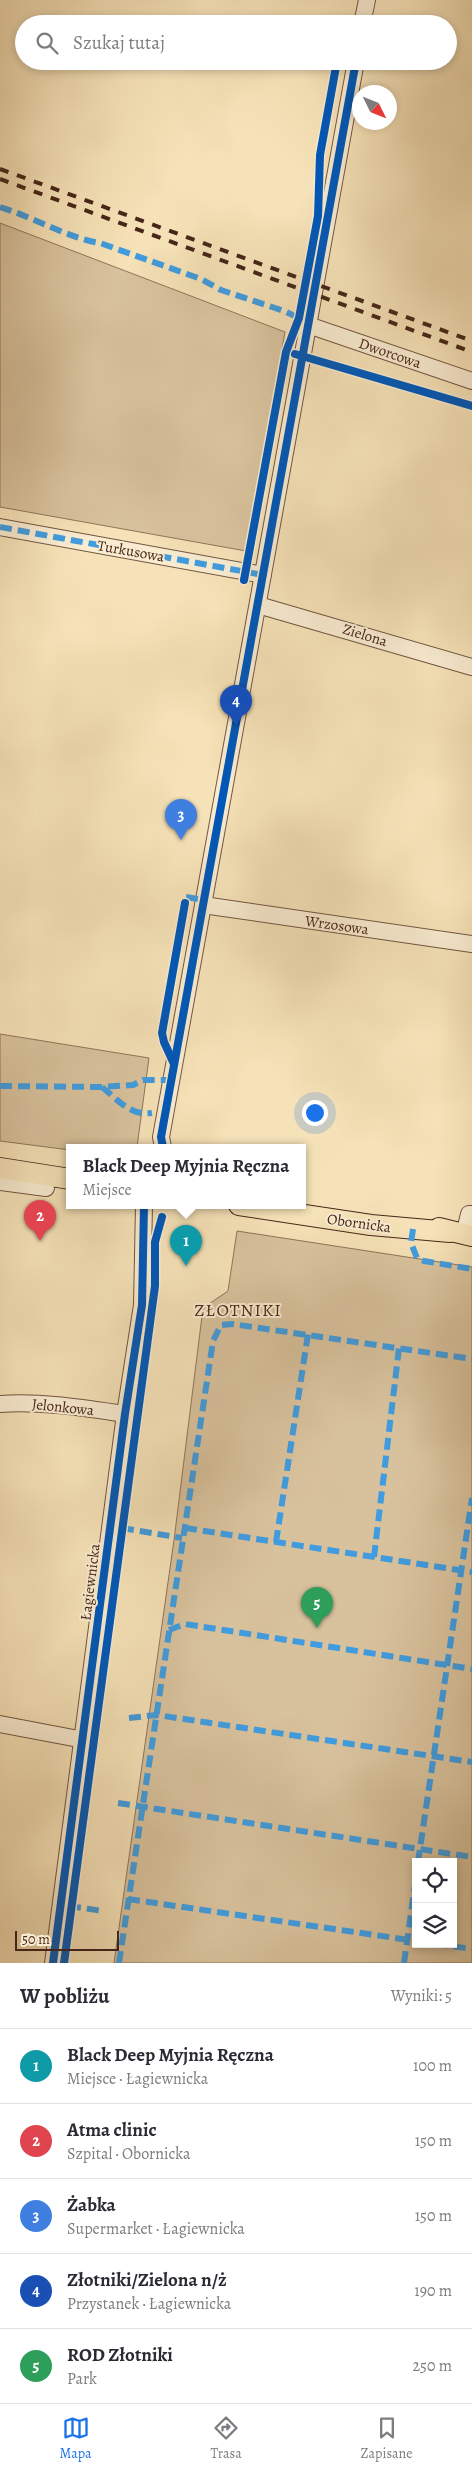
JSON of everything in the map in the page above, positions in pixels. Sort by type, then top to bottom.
[{"type":"main road","points":[[0,1154],[66,1164]]},
{"type":"main road","points":[[0,1168],[66,1177]]},
{"type":"main road","name":"Obornicka","points":[[306,1201],[416,1220],[462,1234]]},
{"type":"main road","name":"Obornicka","points":[[265,1209],[371,1225],[462,1234]]},
{"type":"street","points":[[364,15],[367,0]]},
{"type":"street","points":[[160,1144],[354,70]]},
{"type":"street","name":"Dworcowa","points":[[308,325],[472,381]]},
{"type":"street","name":"Turkusowa","points":[[0,527],[263,575]]},
{"type":"street","name":"Zielona","points":[[258,605],[472,667]]},
{"type":"street","name":"Wrzosowa","points":[[203,905],[472,944]]},
{"type":"street","points":[[0,1182],[46,1188]]},
{"type":"street","name":"Łagiewnicka","points":[[53,1963],[84,1740],[125,1414],[142,1306],[144,1209]]},
{"type":"street","name":"Łagiewnicka","points":[[144,1240],[154,1209]]},
{"type":"street","points":[[462,1234],[469,1214],[472,1214]]},
{"type":"street","name":"Jelonkowa","points":[[0,1404],[62,1405],[125,1414]]},
{"type":"street","points":[[0,1724],[84,1740]]},
{"type":"shaded area","points":[[0,223],[285,332],[246,551],[0,507]]},
{"type":"shaded area","points":[[0,1034],[149,1058],[137,1144],[66,1144],[66,1149],[0,1141]]},
{"type":"shaded area","points":[[237,1231],[472,1267],[472,1963],[114,1963],[174,1540],[203,1308],[228,1291]]},
{"type":"railway","points":[[0,169],[472,341]]},
{"type":"railway","points":[[0,179],[472,352]]},
{"type":"marked path","points":[[0,207],[76,237],[100,243],[201,279],[221,290],[284,311],[299,318],[298,321]]},
{"type":"marked path","points":[[0,527],[263,575]]},
{"type":"marked path","points":[[186,897],[204,900]]},
{"type":"marked path","points":[[0,1086],[102,1087],[133,1085],[143,1080],[171,1080]]},
{"type":"marked path","points":[[102,1087],[131,1110],[152,1113]]},
{"type":"marked path","points":[[413,1229],[411,1243],[417,1258],[424,1261],[472,1269]]},
{"type":"marked path","points":[[119,1963],[213,1341],[221,1325],[232,1324],[472,1359]]},
{"type":"marked path","points":[[276,1542],[308,1334]]},
{"type":"marked path","points":[[374,1557],[399,1348]]},
{"type":"marked path","points":[[419,1858],[472,1498]]},
{"type":"marked path","points":[[122,1528],[182,1538]]},
{"type":"marked path","points":[[185,1528],[472,1572]]},
{"type":"marked path","points":[[169,1630],[185,1624],[472,1669]]},
{"type":"marked path","points":[[129,1718],[157,1715],[472,1762]]},
{"type":"marked path","points":[[118,1803],[472,1857]]},
{"type":"marked path","points":[[128,1899],[412,1940]]},
{"type":"marked path","points":[[404,1963],[412,1903]]},
{"type":"marked path","points":[[69,1906],[103,1911]]},
{"type":"marked path","points":[[457,1947],[472,1949]]},
{"type":"cycle path","points":[[244,580],[286,352],[299,318],[318,216],[320,155],[335,70]]},
{"type":"cycle path","points":[[162,1144],[161,1137],[354,70]]},
{"type":"cycle path","points":[[295,354],[472,406]]},
{"type":"cycle path","points":[[174,1064],[162,1033],[185,903]]},
{"type":"cycle path","points":[[53,1963],[125,1414],[142,1305],[144,1209]]},
{"type":"cycle path","points":[[64,1963],[155,1286],[155,1242],[162,1217]]},
{"type":"place","name":"Złotniki/Zielona n/ż","points":[[236,726]]},
{"type":"place","name":"Żabka","points":[[181,840]]},
{"type":"place","name":"Atma clinic","points":[[40,1241]]},
{"type":"place","name":"Black Deep Myjnia Ręczna","points":[[186,1266]]},
{"type":"place","name":"ROD Złotniki","points":[[317,1628]]},
{"type":"district","name":"ZŁOTNIKI","points":[[238,1310]]}]
